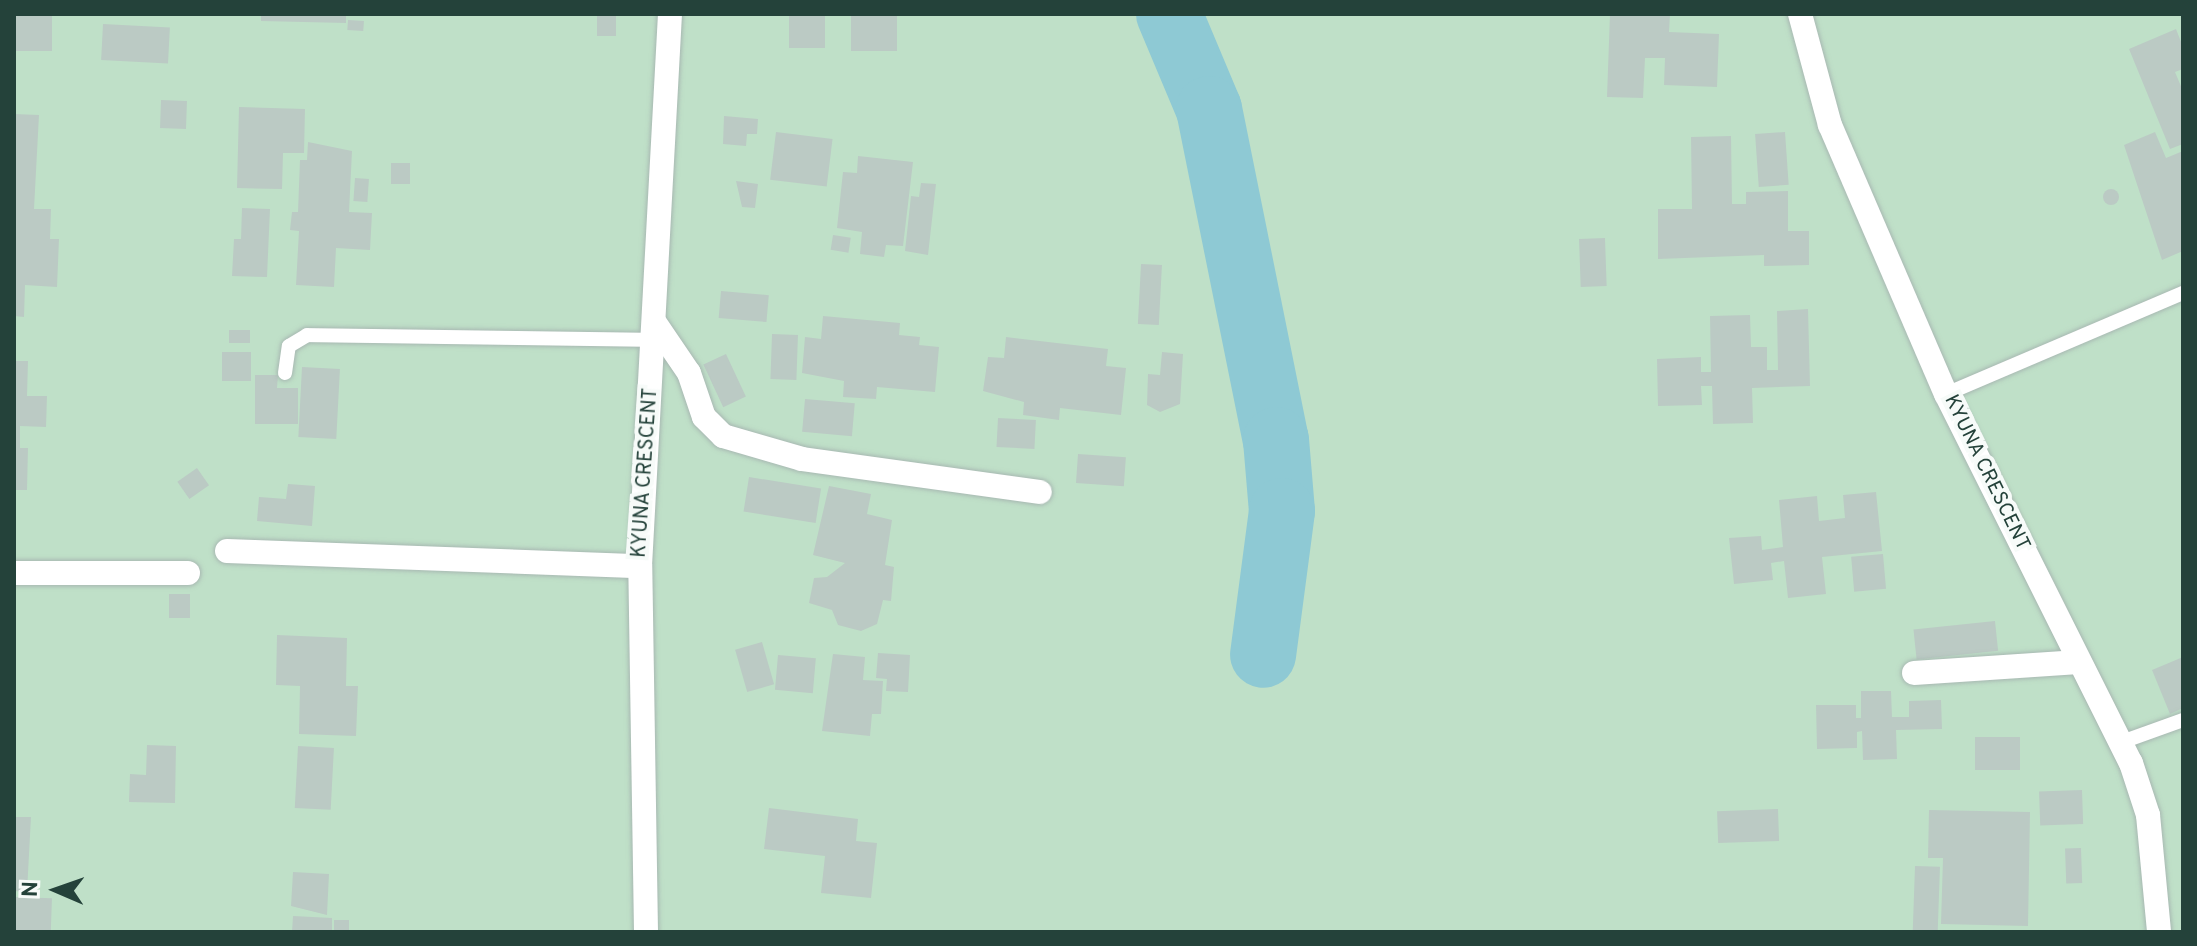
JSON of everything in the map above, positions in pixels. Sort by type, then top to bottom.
[{"type":"street","name":"KYUNA CRESCENT","points":[[646,932],[640,566],[670,14]]},
{"type":"street","name":"KYUNA CRESCENT","points":[[1800,14],[1830,125],[1946,394],[2119,743],[2148,815],[2159,932]]},
{"type":"street","points":[[655,331],[689,373],[704,417],[723,436],[802,459],[1040,492]]},
{"type":"street","points":[[227,551],[640,566]]},
{"type":"street","points":[[14,573],[188,573]]},
{"type":"street","points":[[1914,673],[2079,662]]},
{"type":"lane","points":[[1946,394],[2183,293]]},
{"type":"lane","points":[[285,373],[289,346],[307,335],[655,331]]},
{"type":"lane","points":[[2119,743],[2183,720]]},
{"type":"green space","points":[[14,14],[2183,14],[2183,932],[14,932]]},
{"type":"building","points":[[16,14],[52,14],[52,51],[16,51]]},
{"type":"building","points":[[261,14],[346,14],[346,23],[261,21]]},
{"type":"building","points":[[597,14],[616,14],[616,36],[597,36]]},
{"type":"building","points":[[789,14],[825,14],[825,48],[789,48]]},
{"type":"building","points":[[851,14],[897,14],[897,51],[851,51]]},
{"type":"building","points":[[1610,14],[1670,14],[1669,32],[1719,34],[1717,87],[1664,85],[1665,58],[1645,58],[1643,98],[1607,97]]},
{"type":"building","points":[[348,20],[364,21],[363,31],[347,30]]},
{"type":"building","points":[[103,24],[170,28],[168,63],[101,60]]},
{"type":"building","points":[[2176,29],[2183,47],[2183,69],[2175,72],[2183,91],[2183,144],[2170,149],[2129,49]]},
{"type":"building","points":[[161,100],[187,101],[186,129],[160,128]]},
{"type":"building","points":[[239,107],[305,109],[304,153],[283,153],[282,189],[237,188]]},
{"type":"building","points":[[14,114],[39,115],[34,209],[51,209],[50,239],[59,239],[57,287],[25,285],[24,317],[14,316]]},
{"type":"building","points":[[724,116],[758,119],[757,134],[747,134],[746,146],[723,144]]},
{"type":"building","points":[[776,132],[833,139],[827,187],[770,180]]},
{"type":"building","points":[[1785,132],[1789,185],[1759,187],[1755,134]]},
{"type":"building","points":[[2155,132],[2166,158],[2183,151],[2183,251],[2162,260],[2124,145]]},
{"type":"building","points":[[1731,136],[1732,204],[1746,204],[1746,192],[1788,191],[1788,231],[1809,231],[1809,265],[1764,266],[1764,255],[1658,259],[1658,209],[1692,209],[1691,137]]},
{"type":"building","points":[[308,142],[352,151],[349,212],[372,213],[370,250],[336,248],[334,287],[296,285],[299,231],[290,230],[292,212],[298,212],[300,160],[307,160]]},
{"type":"building","points":[[858,156],[913,162],[903,246],[886,245],[884,257],[860,254],[862,232],[837,228],[843,172],[857,173]]},
{"type":"building","points":[[391,163],[410,163],[410,184],[391,184]]},
{"type":"building","points":[[355,178],[369,179],[367,202],[353,201]]},
{"type":"building","points":[[736,181],[758,184],[755,208],[742,207]]},
{"type":"building","points":[[921,183],[936,184],[928,255],[905,251],[911,196],[919,197]]},
{"type":"building","points":[[2111,189],[2119,197],[2111,205],[2103,197]]},
{"type":"building","points":[[242,208],[270,209],[267,277],[232,276],[234,239],[241,239]]},
{"type":"building","points":[[833,235],[851,238],[848,253],[831,250]]},
{"type":"building","points":[[1605,238],[1607,286],[1581,287],[1579,239]]},
{"type":"building","points":[[1141,264],[1162,265],[1159,325],[1138,324]]},
{"type":"building","points":[[721,291],[769,295],[766,322],[719,318]]},
{"type":"building","points":[[1808,309],[1810,386],[1752,388],[1753,423],[1713,424],[1712,386],[1701,386],[1702,405],[1658,406],[1657,359],[1701,357],[1701,372],[1711,372],[1710,316],[1750,315],[1751,347],[1767,347],[1767,370],[1778,370],[1777,311]]},
{"type":"building","points":[[823,316],[900,323],[899,335],[920,337],[919,345],[939,347],[935,392],[877,387],[876,399],[843,397],[844,381],[802,373],[805,337],[821,339]]},
{"type":"building","points":[[229,330],[250,330],[250,343],[229,343]]},
{"type":"building","points":[[772,334],[798,335],[796,380],[770,379]]},
{"type":"building","points":[[1006,337],[1108,349],[1106,366],[1126,368],[1121,415],[1060,408],[1059,420],[1023,415],[1024,402],[983,391],[988,357],[1004,358]]},
{"type":"building","points":[[222,352],[251,352],[251,381],[222,381]]},
{"type":"building","points":[[1162,352],[1183,354],[1180,404],[1160,412],[1147,405],[1148,374],[1160,375]]},
{"type":"building","points":[[726,354],[746,397],[723,407],[703,365]]},
{"type":"building","points":[[14,361],[28,361],[27,396],[47,396],[46,427],[20,426],[20,448],[28,448],[27,490],[14,490]]},
{"type":"building","points":[[302,367],[340,369],[336,439],[298,437]]},
{"type":"building","points":[[255,375],[278,375],[277,388],[298,388],[298,424],[255,424]]},
{"type":"building","points":[[805,399],[855,403],[852,436],[802,432]]},
{"type":"building","points":[[998,418],[1036,420],[1034,449],[996,447]]},
{"type":"building","points":[[1078,454],[1126,457],[1124,486],[1076,483]]},
{"type":"building","points":[[197,468],[209,485],[189,499],[177,482]]},
{"type":"building","points":[[749,477],[821,488],[816,523],[744,512]]},
{"type":"building","points":[[288,484],[315,486],[312,526],[257,521],[259,497],[286,499]]},
{"type":"building","points":[[829,486],[871,494],[867,514],[892,520],[885,565],[894,567],[891,601],[883,600],[877,624],[861,631],[838,625],[832,610],[809,603],[814,578],[827,577],[845,563],[813,555]]},
{"type":"building","points":[[1876,492],[1882,551],[1822,557],[1826,594],[1788,598],[1784,561],[1771,563],[1773,580],[1734,584],[1729,538],[1761,536],[1762,550],[1783,547],[1779,500],[1817,496],[1819,521],[1845,518],[1843,495]]},
{"type":"building","points":[[1883,554],[1886,589],[1854,592],[1851,557]]},
{"type":"building","points":[[169,594],[190,594],[190,618],[169,618]]},
{"type":"building","points":[[1995,621],[1998,651],[1917,659],[1913,630]]},
{"type":"building","points":[[277,635],[347,638],[346,686],[358,686],[356,736],[299,734],[300,686],[276,685]]},
{"type":"building","points":[[762,642],[774,684],[747,692],[735,650]]},
{"type":"building","points":[[878,653],[910,655],[908,692],[886,691],[887,679],[876,678]]},
{"type":"building","points":[[833,654],[865,657],[863,680],[883,681],[881,714],[872,714],[870,736],[822,731]]},
{"type":"building","points":[[778,655],[816,658],[813,693],[775,690]]},
{"type":"building","points":[[2183,657],[2183,708],[2170,714],[2152,670]]},
{"type":"building","points":[[1861,691],[1891,691],[1892,717],[1909,717],[1909,701],[1941,700],[1942,729],[1896,730],[1897,759],[1863,760],[1862,731],[1857,732],[1857,748],[1817,749],[1816,705],[1856,705],[1856,718],[1861,718]]},
{"type":"building","points":[[1975,737],[2020,737],[2020,770],[1975,770]]},
{"type":"building","points":[[147,745],[176,746],[175,803],[129,802],[130,774],[146,775]]},
{"type":"building","points":[[298,746],[334,748],[331,810],[295,808]]},
{"type":"building","points":[[2082,790],[2083,824],[2040,825],[2039,792]]},
{"type":"building","points":[[769,808],[858,819],[856,841],[877,843],[871,898],[821,893],[825,856],[764,849]]},
{"type":"building","points":[[1778,809],[1779,841],[1718,843],[1717,811]]},
{"type":"building","points":[[1929,810],[2030,812],[2028,926],[1941,924],[1943,858],[1928,858]]},
{"type":"building","points":[[14,817],[31,817],[27,892],[14,891]]},
{"type":"building","points":[[2081,848],[2082,883],[2066,884],[2065,849]]},
{"type":"building","points":[[1915,866],[1940,867],[1938,932],[1913,931]]},
{"type":"building","points":[[293,872],[329,874],[327,915],[291,906]]},
{"type":"building","points":[[14,897],[52,898],[51,932],[14,932]]},
{"type":"building","points":[[293,916],[332,918],[332,932],[292,932]]},
{"type":"building","points":[[334,920],[349,920],[349,932],[334,932]]},
{"type":"waterway","points":[[1169,14],[1209,109],[1276,440],[1282,511],[1263,655]]}]
